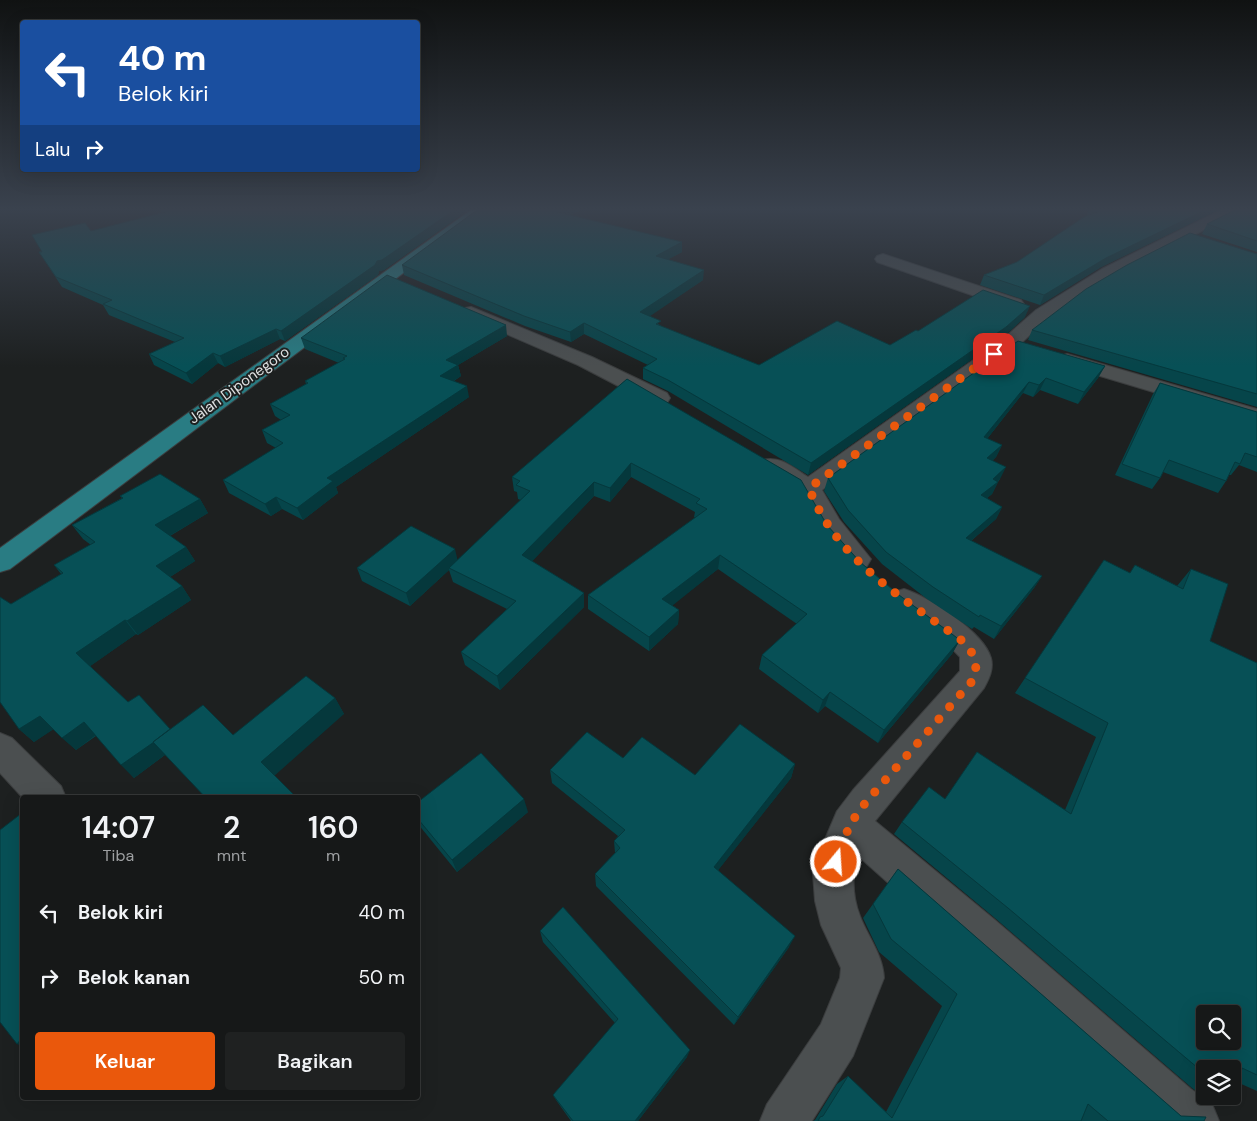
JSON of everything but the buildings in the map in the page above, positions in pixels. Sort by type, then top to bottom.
[{"type":"main road","name":"Jalan Diponegoro","points":[[0,562],[396,280],[416,262]]},
{"type":"street","points":[[893,262],[1042,314]]},
{"type":"street","points":[[809,488],[1029,349],[1042,314],[1108,273],[1133,262]]},
{"type":"street","points":[[450,303],[585,361],[676,408]]},
{"type":"street","points":[[1029,349],[1257,416]]},
{"type":"street","points":[[751,453],[809,488],[817,507],[837,537],[873,577],[960,639],[972,650],[977,669],[974,679],[866,802],[850,824],[839,851],[833,874],[835,901],[842,926],[857,954],[862,968],[862,978],[837,1040],[784,1121]]},
{"type":"street","points":[[0,749],[45,795]]},
{"type":"street","points":[[850,824],[980,935],[1174,1106],[1195,1121]]},
{"type":"route","points":[[836,862],[850,824],[866,802],[974,679],[977,669],[976,659],[972,650],[960,639],[873,577],[837,537],[817,507],[809,488],[994,354]]}]
